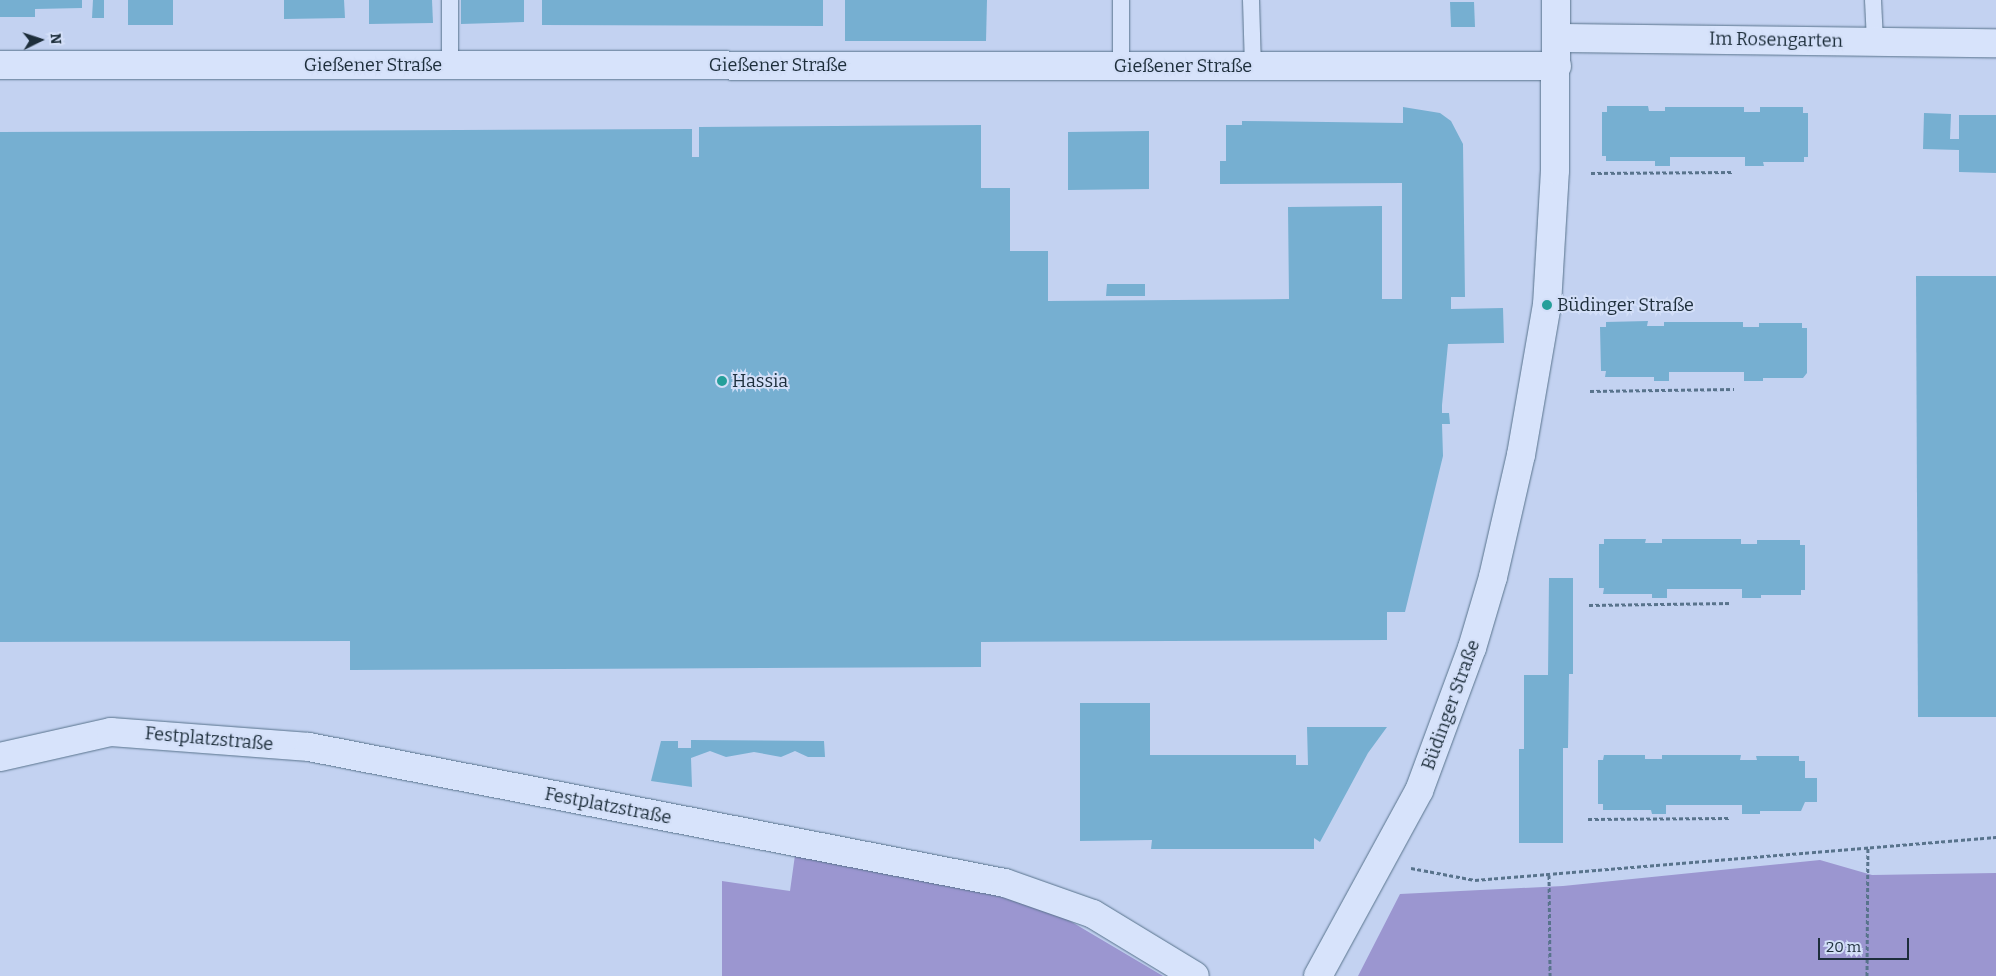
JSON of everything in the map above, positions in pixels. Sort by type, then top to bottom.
[{"type":"street","name":"Büdinger Straße","points":[[1318,976],[1394,841],[1442,735],[1472,648],[1521,455],[1547,305],[1557,66],[1556,0]]},
{"type":"street","name":"Im Rosengarten","points":[[1556,38],[1996,43]]},
{"type":"street","name":"Gießener Straße","points":[[0,65],[1557,66]]},
{"type":"street","name":"Festplatzstraße","points":[[0,757],[110,732],[309,747],[1005,883],[1093,914],[1195,976]]},
{"type":"lane","points":[[450,0],[450,65]]},
{"type":"lane","points":[[1121,0],[1121,66]]},
{"type":"lane","points":[[1251,0],[1253,66]]},
{"type":"lane","points":[[1873,0],[1875,41]]},
{"type":"path","points":[[1591,173],[1734,172]]},
{"type":"path","points":[[1590,391],[1734,389]]},
{"type":"path","points":[[1589,605],[1732,604]]},
{"type":"path","points":[[1588,819],[1731,818]]},
{"type":"path","points":[[1406,866],[1475,880],[1996,837]]},
{"type":"path","points":[[1867,976],[1868,848]]},
{"type":"path","points":[[1549,875],[1550,976]]},
{"type":"shaded area","points":[[795,855],[1043,905],[1163,976],[722,976],[722,881],[790,891]]},
{"type":"shaded area","points":[[1820,860],[1872,875],[1996,873],[1996,976],[1358,976],[1400,894],[1563,886]]},
{"type":"building","points":[[0,0],[82,0],[82,8],[35,9],[35,17],[0,17]]},
{"type":"building","points":[[93,0],[104,0],[104,18],[92,18]]},
{"type":"building","points":[[128,0],[173,0],[173,25],[128,25]]},
{"type":"building","points":[[284,0],[344,0],[345,18],[284,19]]},
{"type":"building","points":[[369,0],[432,0],[433,23],[369,24]]},
{"type":"building","points":[[461,0],[524,0],[524,22],[461,24]]},
{"type":"building","points":[[542,0],[823,0],[823,26],[542,25]]},
{"type":"building","points":[[845,0],[987,0],[986,41],[845,41]]},
{"type":"building","points":[[1450,2],[1474,2],[1475,27],[1451,27]]},
{"type":"building","points":[[1607,106],[1648,106],[1649,111],[1665,111],[1665,107],[1744,107],[1744,112],[1760,112],[1760,107],[1803,107],[1803,113],[1808,113],[1808,157],[1804,157],[1804,162],[1763,162],[1764,166],[1745,166],[1745,157],[1670,157],[1670,166],[1655,166],[1655,161],[1606,161],[1606,156],[1602,156],[1602,112],[1607,112]]},
{"type":"building","name":"Hassia","points":[[1403,107],[1440,113],[1451,121],[1463,144],[1465,297],[1451,297],[1451,309],[1503,308],[1504,343],[1448,344],[1442,413],[1449,413],[1450,424],[1442,424],[1443,456],[1405,612],[1387,612],[1387,640],[981,642],[981,667],[350,670],[350,641],[0,642],[0,132],[692,129],[692,157],[699,157],[699,127],[981,125],[981,188],[1010,188],[1010,251],[1048,251],[1048,301],[1289,299],[1288,207],[1382,206],[1382,299],[1402,299],[1402,183],[1220,184],[1220,161],[1226,161],[1226,125],[1242,125],[1242,121],[1403,123]]},
{"type":"building","points":[[1924,113],[1951,114],[1950,139],[1959,139],[1959,115],[1996,115],[1996,173],[1959,172],[1959,150],[1923,149]]},
{"type":"building","points":[[1149,131],[1149,189],[1068,190],[1068,132]]},
{"type":"building","points":[[1916,276],[1996,276],[1996,717],[1918,717]]},
{"type":"building","points":[[1107,284],[1145,284],[1145,296],[1106,296]]},
{"type":"building","points":[[1648,321],[1647,326],[1664,326],[1664,322],[1743,322],[1743,327],[1759,327],[1759,323],[1802,323],[1802,328],[1807,328],[1807,373],[1803,378],[1763,378],[1763,381],[1744,381],[1744,372],[1669,372],[1669,381],[1654,381],[1654,377],[1605,377],[1606,371],[1601,371],[1600,327],[1606,327],[1606,322]]},
{"type":"building","points":[[1604,539],[1646,539],[1645,543],[1662,543],[1662,539],[1741,539],[1741,544],[1757,544],[1757,540],[1800,540],[1800,545],[1805,545],[1805,590],[1801,590],[1801,595],[1761,595],[1761,598],[1742,598],[1742,589],[1667,589],[1667,598],[1652,598],[1652,594],[1603,594],[1604,588],[1599,588],[1599,544],[1604,544]]},
{"type":"building","points":[[1549,578],[1573,578],[1573,674],[1569,674],[1568,748],[1563,748],[1563,843],[1519,843],[1519,749],[1524,749],[1524,675],[1548,675]]},
{"type":"building","points":[[1080,703],[1150,703],[1150,755],[1296,755],[1296,765],[1308,765],[1307,727],[1387,727],[1368,753],[1320,842],[1314,838],[1314,849],[1151,849],[1152,840],[1080,841]]},
{"type":"building","points":[[691,740],[824,741],[825,757],[808,757],[795,751],[781,757],[754,752],[726,757],[710,751],[691,758],[692,787],[651,781],[661,741],[678,741],[678,748],[691,748]]},
{"type":"building","points":[[1604,755],[1645,755],[1645,759],[1662,759],[1662,755],[1741,755],[1740,760],[1757,760],[1756,756],[1799,756],[1799,761],[1805,761],[1805,778],[1817,778],[1817,802],[1805,802],[1801,811],[1760,811],[1760,814],[1742,814],[1742,805],[1666,805],[1666,814],[1652,814],[1651,810],[1603,810],[1603,804],[1598,804],[1598,760],[1603,760]]},
{"type":"place","name":"Büdinger Straße","points":[[1547,305]]},
{"type":"place","name":"Hassia","points":[[722,381]]}]
